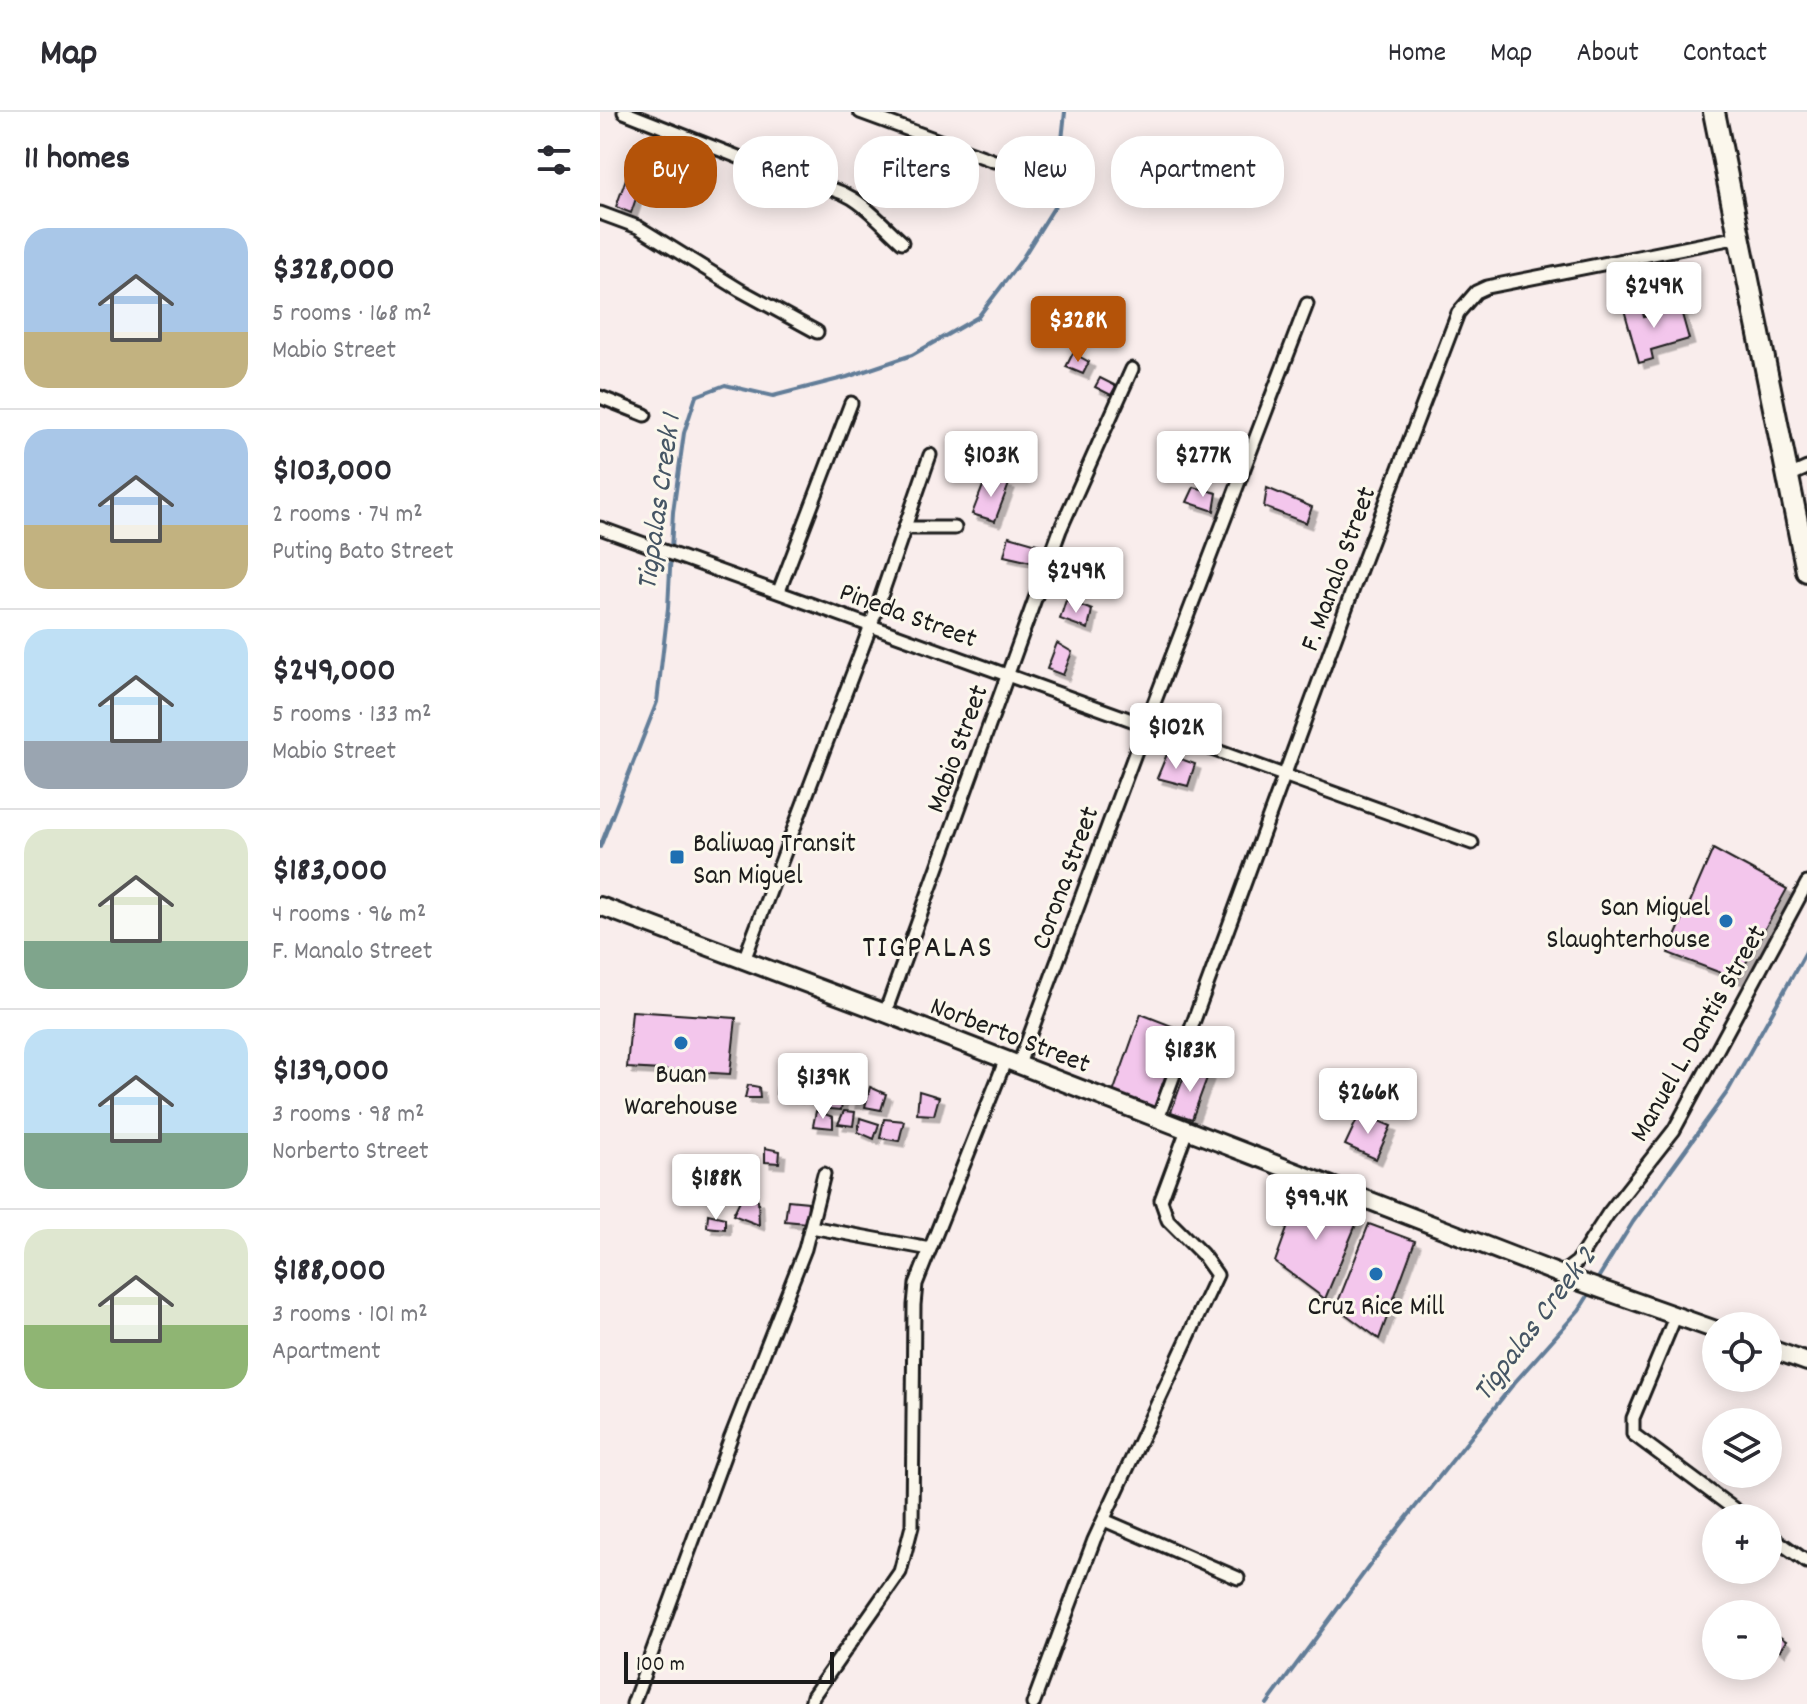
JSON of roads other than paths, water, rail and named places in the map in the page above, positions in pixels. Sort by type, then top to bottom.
[{"type":"highway","points":[[1714,112],[1739,237],[1798,472],[1807,571]]},
{"type":"main road","name":"Norberto Street","points":[[600,906],[1566,1277],[1702,1325]]},
{"type":"main road","points":[[1782,1353],[1807,1362]]},
{"type":"street","points":[[624,112],[807,184],[846,192],[902,242]]},
{"type":"street","points":[[860,112],[994,161]]},
{"type":"street","points":[[600,213],[638,227],[740,290],[817,332]]},
{"type":"street","name":"F. Manalo Street","points":[[1158,1118],[1458,313],[1476,292],[1487,287],[1739,237]]},
{"type":"street","name":"Corona Street","points":[[811,1704],[813,1696],[900,1572],[912,1526],[916,1284],[1012,1062],[1307,304]]},
{"type":"street","name":"Mabio Street","points":[[885,1013],[1060,530],[1132,369]]},
{"type":"street","points":[[600,397],[645,415]]},
{"type":"street","points":[[779,591],[851,403]]},
{"type":"street","points":[[744,960],[871,625],[930,455]]},
{"type":"street","name":"Pineda Street","points":[[600,528],[1472,843]]},
{"type":"street","points":[[905,528],[955,528]]},
{"type":"street","name":"Manuel L. Dantis Street","points":[[1566,1277],[1608,1214],[1674,1130],[1807,883]]},
{"type":"street","points":[[1033,1704],[1094,1540],[1217,1275],[1202,1254],[1168,1220],[1161,1200],[1187,1130]]},
{"type":"street","points":[[633,1704],[731,1437],[805,1249],[824,1174]]},
{"type":"street","points":[[811,1227],[930,1249]]},
{"type":"street","points":[[1676,1315],[1633,1418],[1633,1434],[1727,1504]]},
{"type":"street","points":[[1104,1520],[1238,1578]]},
{"type":"street","points":[[1782,1544],[1807,1562]]},
{"type":"waterway","name":"Tigpalas Creek 1","points":[[600,847],[657,702],[668,608],[673,512],[684,433],[696,396],[725,385],[773,396],[847,377],[912,355],[978,317],[1020,262],[1055,206],[1065,112]]},
{"type":"waterway","name":"Tigpalas Creek 2","points":[[1595,1283],[1633,1222],[1728,1091],[1807,950]]},
{"type":"waterway","name":"Tigpalas Creek 2","points":[[1267,1704],[1384,1546],[1515,1382],[1579,1310],[1591,1291]]},
{"type":"place","name":"Baliwag Transit San Miguel","points":[[677,857]]},
{"type":"place","name":"San Miguel Slaughterhouse","points":[[1726,921]]},
{"type":"place","name":"Buan Warehouse","points":[[681,1043]]},
{"type":"place","name":"Cruz Rice Mill","points":[[1376,1274]]},
{"type":"district","name":"TIGPALAS","points":[[928,945]]}]
